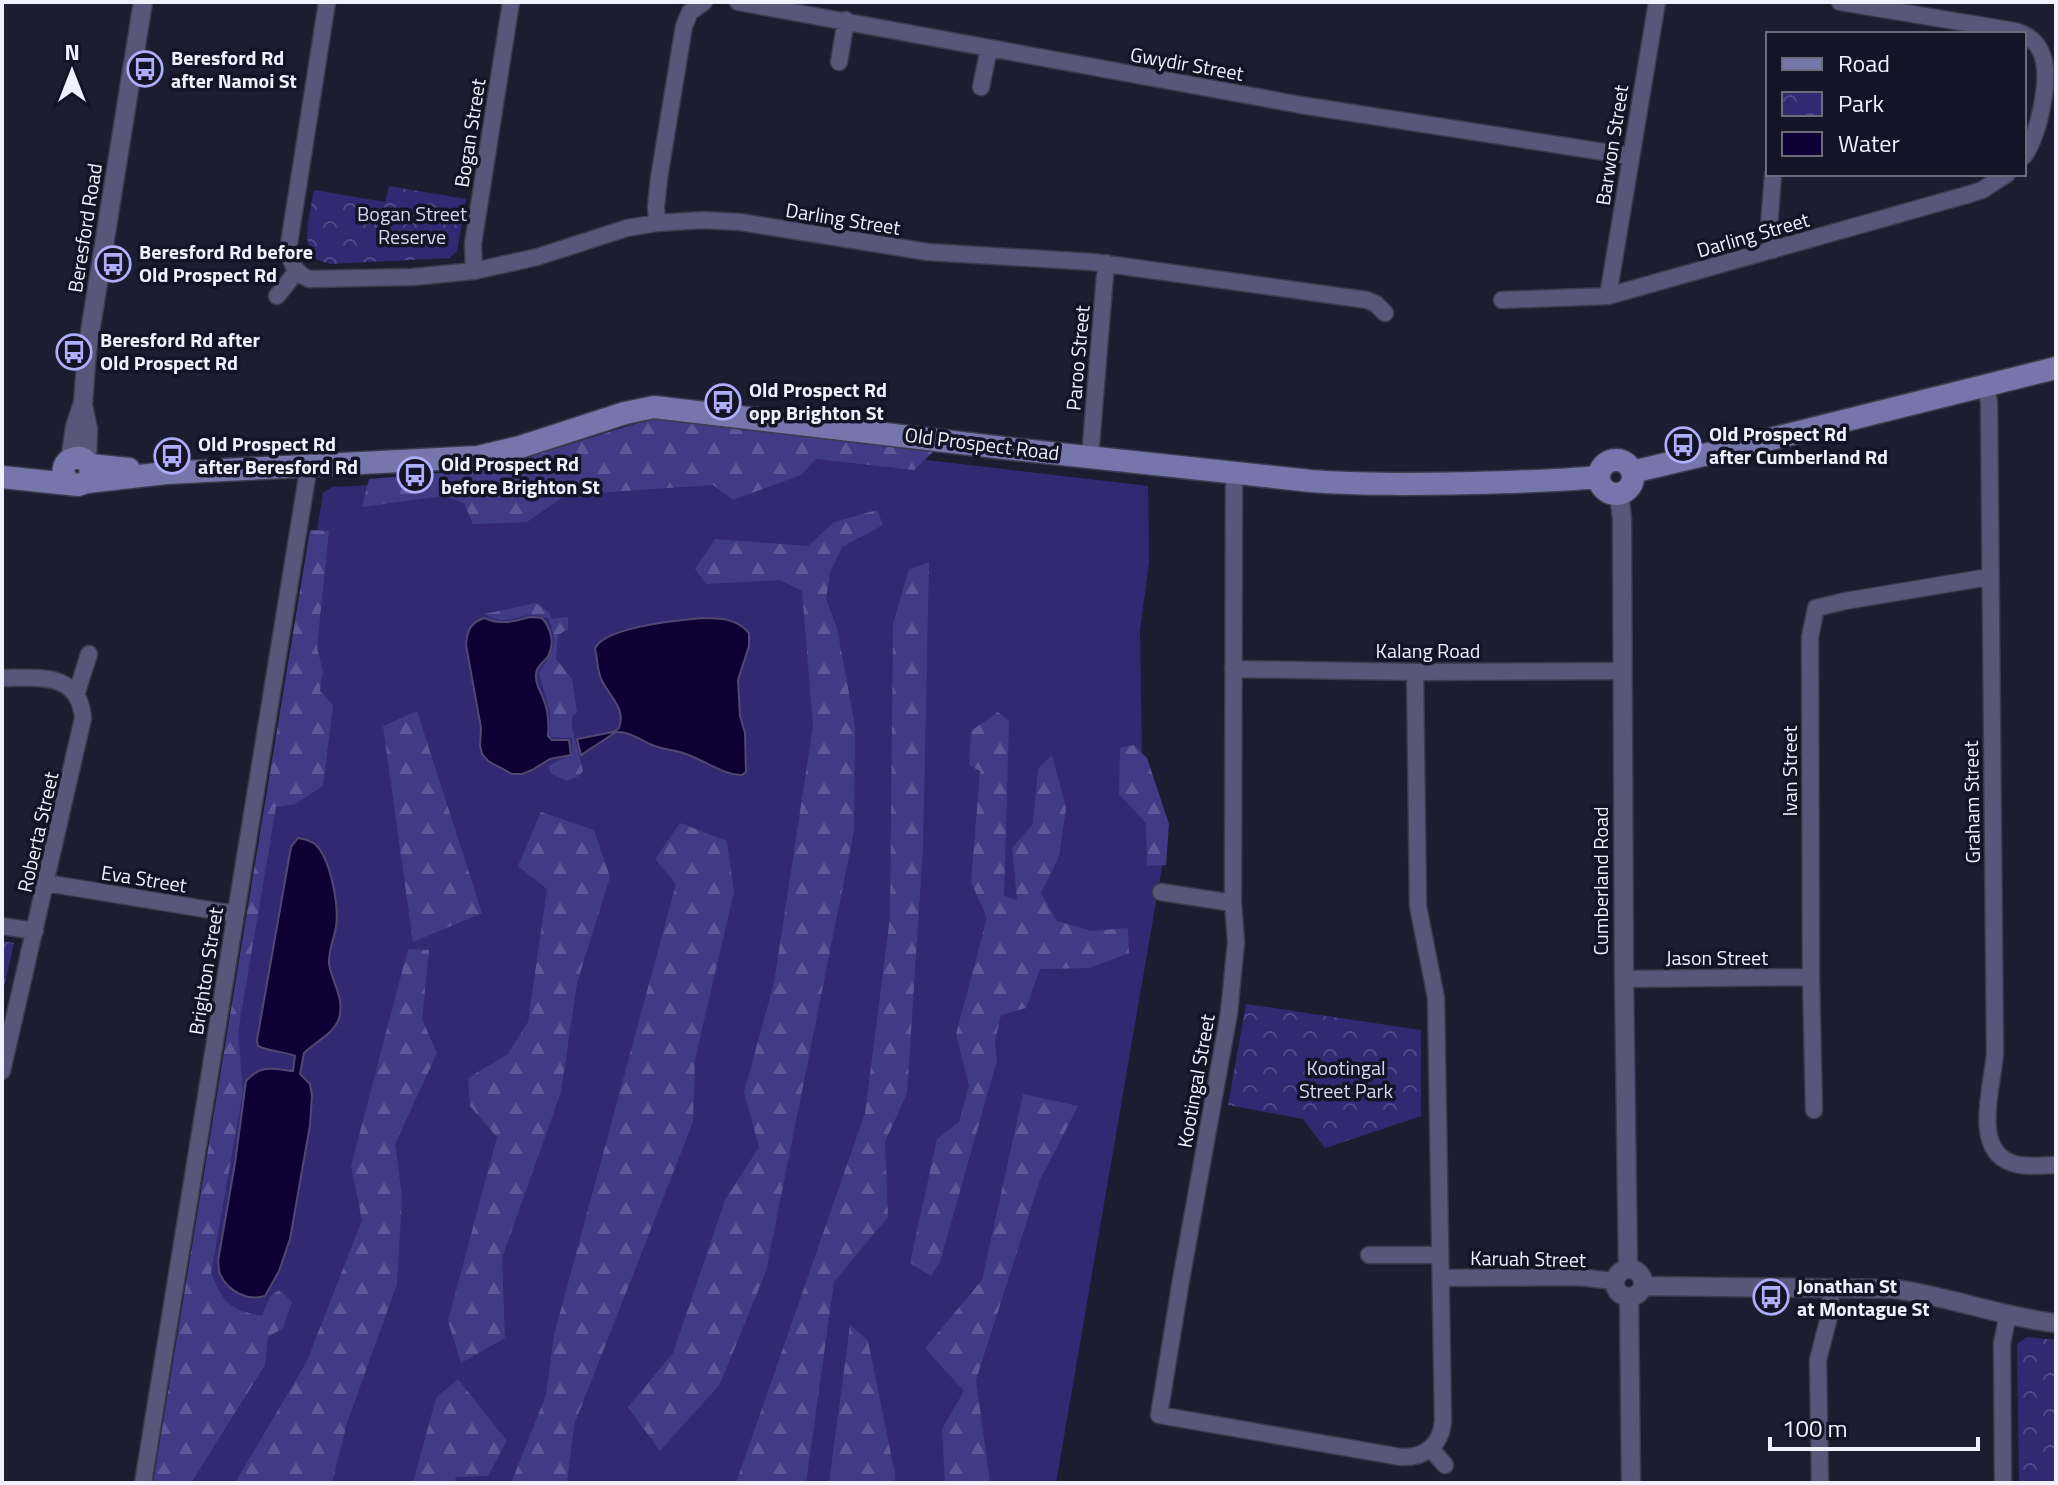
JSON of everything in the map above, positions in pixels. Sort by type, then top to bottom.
[{"type":"main road","points":[[1632,472],[2056,368]]},
{"type":"main road","name":"Old Prospect Road","points":[[2,475],[40,467],[166,473],[489,455],[654,407],[1341,483],[1519,482],[1598,477]]},
{"type":"main road","points":[[1613,460],[1625,462],[1632,472],[1632,483],[1619,494],[1607,492],[1598,477],[1602,466],[1613,460]]},
{"type":"street","name":"Beresford Road","points":[[78,470],[75,427],[83,403],[87,351],[143,2]]},
{"type":"street","points":[[277,296],[297,271],[290,259],[289,244],[327,2]]},
{"type":"street","name":"Bogan Street","points":[[474,271],[473,244],[511,2]]},
{"type":"street","points":[[657,223],[659,178],[684,26],[690,12],[702,2]]},
{"type":"street","name":"Gwydir Street","points":[[738,2],[1301,105],[1630,156]]},
{"type":"street","name":"Barwon Street","points":[[1608,296],[1657,2]]},
{"type":"street","points":[[1840,2],[2018,32]]},
{"type":"street","points":[[839,62],[846,20]]},
{"type":"street","points":[[2026,34],[2036,37],[2044,62],[2040,123],[2026,152]]},
{"type":"street","points":[[981,87],[989,48]]},
{"type":"street","points":[[1773,176],[1769,226],[1773,250]]},
{"type":"street","name":"Darling Street","points":[[1502,300],[1608,296],[1970,194],[2004,176]]},
{"type":"street","name":"Darling Street","points":[[297,271],[313,280],[412,277],[474,271],[526,260],[627,228],[703,220],[928,252],[1106,263],[1367,300],[1385,313]]},
{"type":"street","name":"Paroo Street","points":[[1090,457],[1106,263]]},
{"type":"street","name":"Graham Street","points":[[1986,385],[1989,403],[1995,1053],[1988,1135],[1993,1150],[2009,1162],[2027,1166],[2056,1165]]},
{"type":"street","name":"Brighton Street","points":[[143,1483],[309,465]]},
{"type":"street","name":"Kootingal Street","points":[[1234,473],[1233,903],[1236,942],[1229,1013],[1159,1415],[1401,1457],[1415,1456],[1431,1449]]},
{"type":"street","name":"Cumberland Road","points":[[1619,494],[1622,518],[1624,979],[1621,1275]]},
{"type":"street","name":"Ivan Street","points":[[1814,1110],[1810,637],[1816,608],[1989,577]]},
{"type":"street","name":"Roberta Street","points":[[2,1071],[83,725],[83,712],[76,695],[89,654]]},
{"type":"street","name":"Kalang Road","points":[[1233,669],[1622,671]]},
{"type":"street","points":[[1415,672],[1418,906],[1436,998],[1443,1421],[1440,1435],[1431,1449],[1445,1465]]},
{"type":"street","points":[[2,678],[55,679],[76,695]]},
{"type":"street","name":"Eva Street","points":[[46,883],[235,914]]},
{"type":"street","points":[[1161,892],[1233,903]]},
{"type":"street","points":[[2,926],[35,931]]},
{"type":"street","name":"Jason Street","points":[[1624,979],[1811,977]]},
{"type":"street","points":[[1369,1255],[1440,1255]]},
{"type":"street","points":[[1631,1483],[1636,1292],[1639,1274],[1636,1271],[1621,1275],[1618,1293],[1636,1292],[1831,1288],[1873,1288],[1914,1292],[2008,1315],[2056,1323]]},
{"type":"street","name":"Karuah Street","points":[[1441,1278],[1621,1275]]},
{"type":"street","points":[[1820,1483],[1818,1360],[1829,1317],[1831,1288]]},
{"type":"street","points":[[2003,1483],[2002,1343],[2008,1315]]},
{"type":"green space","name":"Bogan Street Reserve","points":[[389,186],[466,199],[457,251],[449,258],[330,264],[312,254],[307,237],[314,190],[385,202]]},
{"type":"green space","points":[[657,417],[933,452],[914,470],[816,459],[801,475],[733,500],[713,485],[566,495],[527,522],[473,524],[464,503],[443,496],[362,507],[369,479],[490,469]]},
{"type":"green space","points":[[647,427],[1148,486],[1149,562],[1140,631],[1142,756],[1168,832],[1056,1483],[163,1483],[323,493],[332,487],[520,474]]},
{"type":"green space","points":[[877,510],[883,525],[842,547],[830,572],[826,599],[837,628],[855,726],[854,831],[766,1271],[720,1384],[660,1451],[628,1407],[673,1353],[725,1200],[759,1147],[744,1092],[774,983],[813,726],[802,591],[780,580],[706,584],[695,569],[715,539],[808,546],[834,522]]},
{"type":"green space","points":[[310,530],[329,531],[317,647],[323,672],[320,691],[333,705],[323,786],[295,804],[276,807],[238,1032],[243,1091],[211,1273],[224,1298],[242,1311],[262,1316],[271,1295],[280,1290],[292,1302],[283,1328],[268,1337],[265,1365],[191,1483],[153,1483]]},
{"type":"green space","points":[[929,562],[923,848],[907,1093],[885,1142],[888,1217],[834,1282],[806,1483],[736,1483],[865,1113],[890,917],[893,624],[909,569]]},
{"type":"green space","points":[[536,603],[550,613],[551,619],[568,617],[568,629],[558,635],[556,659],[572,679],[577,712],[572,717],[572,727],[583,771],[567,781],[551,774],[548,766],[572,754],[572,738],[550,737],[550,712],[539,673],[554,641],[548,618],[531,615],[502,620],[484,614]]},
{"type":"green space","points":[[417,711],[482,913],[413,942],[383,726]]},
{"type":"green space","points":[[998,712],[1009,721],[1004,896],[1017,900],[1012,848],[1033,824],[1038,769],[1052,755],[1066,808],[1059,857],[1041,893],[1057,921],[1092,931],[1128,928],[1129,953],[1090,968],[1040,969],[1026,1008],[1001,1015],[995,1041],[997,1060],[940,1262],[931,1276],[910,1263],[937,1139],[959,1122],[969,1086],[956,1034],[987,918],[971,882],[980,771],[969,765],[971,731]]},
{"type":"green space","points":[[1134,745],[1147,758],[1169,824],[1166,865],[1147,866],[1146,823],[1119,794],[1120,748]]},
{"type":"green space","points":[[541,812],[594,830],[610,877],[577,983],[561,1092],[502,1258],[505,1338],[461,1363],[448,1321],[497,1137],[470,1106],[468,1078],[508,1054],[528,1022],[547,889],[518,866]]},
{"type":"green space","points":[[680,823],[727,841],[734,892],[695,1059],[693,1122],[574,1425],[567,1483],[511,1483],[546,1395],[554,1335],[676,884],[655,859]]},
{"type":"green space","points":[[2,941],[14,943],[2,996]]},
{"type":"green space","points":[[408,949],[429,950],[422,1019],[437,1053],[395,1144],[402,1197],[397,1284],[347,1423],[332,1483],[235,1483],[307,1361],[362,1220],[351,1166]]},
{"type":"green space","name":"Kootingal Street Park","points":[[1246,1004],[1421,1030],[1421,1116],[1325,1148],[1303,1119],[1228,1105]]},
{"type":"green space","points":[[1023,1094],[1078,1106],[1040,1180],[976,1380],[990,1483],[945,1483],[942,1429],[964,1391],[925,1348],[982,1280]]},
{"type":"green space","points":[[850,1325],[868,1341],[895,1474],[894,1483],[829,1483]]},
{"type":"green space","points":[[2027,1337],[2056,1340],[2056,1483],[2019,1483],[2017,1344]]},
{"type":"green space","points":[[458,1379],[507,1441],[488,1476],[456,1477],[454,1483],[413,1483],[436,1398]]},
{"type":"water","points":[[484,618],[507,622],[542,618],[552,640],[549,654],[536,674],[547,712],[548,736],[552,740],[569,740],[571,755],[550,759],[522,774],[512,774],[488,761],[482,754],[481,728],[466,640],[472,625]]},
{"type":"water","points":[[702,618],[733,622],[749,633],[749,646],[738,680],[746,772],[742,775],[726,772],[622,732],[616,732],[581,755],[577,739],[613,732],[619,728],[621,721],[619,709],[599,674],[595,649],[601,641],[643,626]]},
{"type":"water","points":[[298,838],[315,844],[321,851],[333,883],[337,918],[329,964],[340,1011],[333,1029],[304,1053],[300,1074],[310,1084],[310,1125],[290,1239],[279,1271],[265,1296],[252,1297],[239,1294],[228,1286],[220,1274],[218,1261],[246,1081],[262,1070],[293,1071],[295,1056],[258,1046],[257,1040],[291,847]]},
{"type":"place","name":"Beresford Rd after Namoi St","points":[[145,69]]},
{"type":"place","name":"Beresford Rd before Old Prospect Rd","points":[[113,264]]},
{"type":"place","name":"Beresford Rd after Old Prospect Rd","points":[[74,352]]},
{"type":"place","name":"Old Prospect Rd opp Brighton St","points":[[723,402]]},
{"type":"place","name":"Old Prospect Rd after Cumberland Rd","points":[[1683,445]]},
{"type":"place","name":"Old Prospect Rd after Beresford Rd","points":[[172,456]]},
{"type":"place","name":"Old Prospect Rd before Brighton St","points":[[415,475]]},
{"type":"place","name":"Jonathan St at Montague St","points":[[1771,1297]]}]
